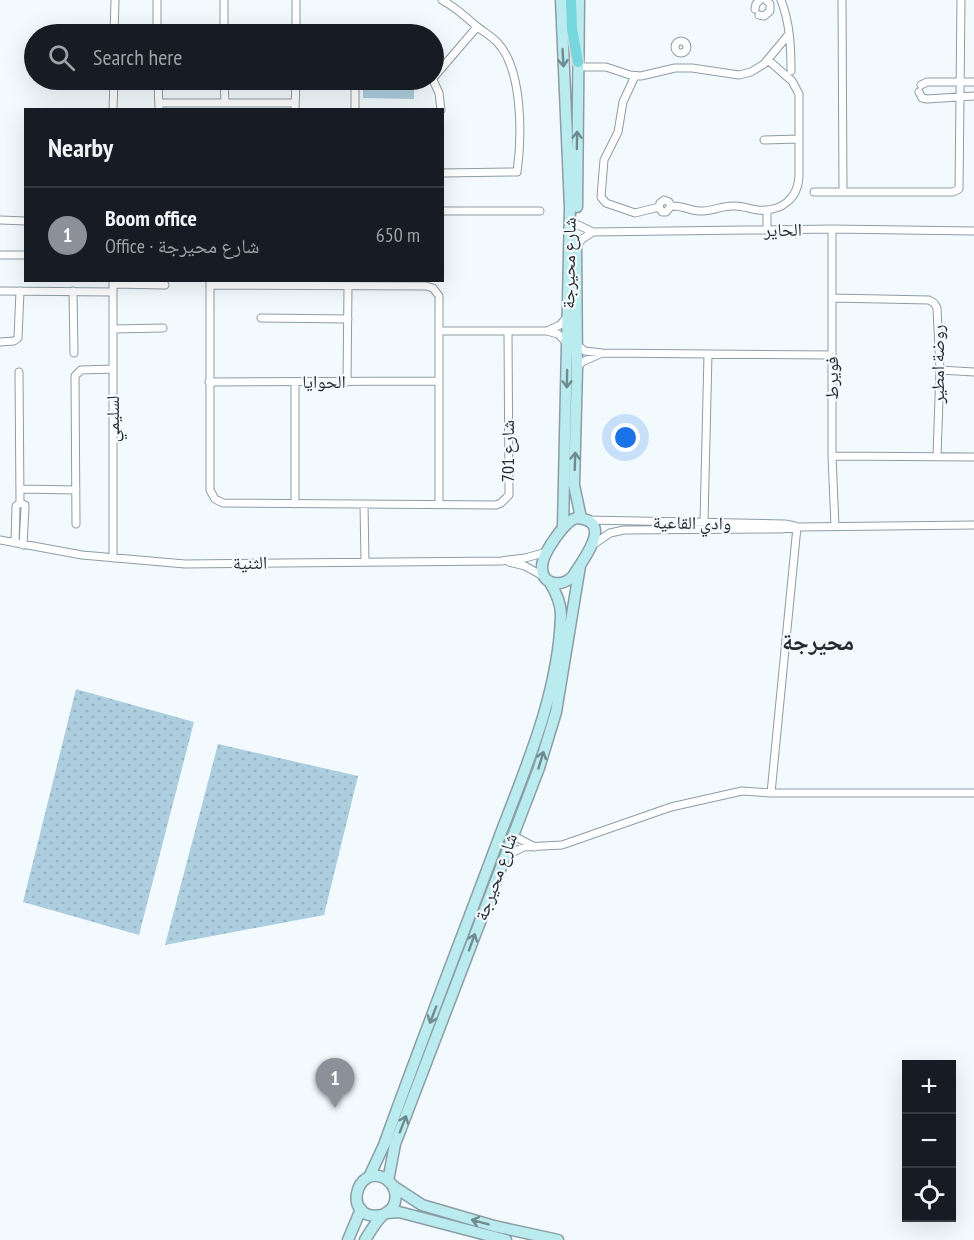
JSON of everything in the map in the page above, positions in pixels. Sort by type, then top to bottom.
[{"type":"main road","points":[[571,0],[572,29],[578,64]]},
{"type":"street","points":[[114,24],[115,0]]},
{"type":"street","points":[[157,0],[157,24]]},
{"type":"street","points":[[224,0],[224,24]]},
{"type":"street","points":[[296,0],[296,24]]},
{"type":"street","points":[[442,0],[456,7],[498,43],[509,62],[518,88],[517,170],[515,173],[444,173]]},
{"type":"street","name":"شارع محيرجة","points":[[561,0],[570,208],[568,313],[578,368],[574,485],[583,519],[594,528],[593,545]]},
{"type":"street","name":"شارع محيرجة","points":[[563,527],[577,247],[579,0]]},
{"type":"street","points":[[760,0],[756,4],[757,12],[764,16],[769,14],[771,9],[768,0]]},
{"type":"street","points":[[781,0],[789,34],[791,71]]},
{"type":"street","points":[[842,0],[843,192]]},
{"type":"street","points":[[814,192],[957,191],[960,187],[961,0]]},
{"type":"street","points":[[444,66],[477,27]]},
{"type":"street","points":[[578,64],[606,68],[635,76],[678,68],[700,68],[739,75],[751,72],[768,60],[789,34]]},
{"type":"street","points":[[678,68],[680,53]]},
{"type":"street","points":[[635,76],[623,102],[618,132],[604,160],[602,197],[606,203],[635,213],[659,207],[664,200],[671,206],[702,211],[725,206],[767,210],[786,203],[796,192],[799,176],[800,102],[798,90],[792,81],[768,60]]},
{"type":"street","points":[[974,82],[927,82],[920,89],[922,98],[927,99],[974,96]]},
{"type":"street","points":[[113,108],[114,90]]},
{"type":"street","points":[[158,90],[159,106],[225,103],[295,106],[296,90]]},
{"type":"street","points":[[224,90],[225,103]]},
{"type":"street","points":[[355,90],[356,108]]},
{"type":"street","points":[[438,90],[441,108]]},
{"type":"street","points":[[764,140],[799,139]]},
{"type":"street","points":[[767,210],[767,230]]},
{"type":"street","points":[[444,211],[540,211]]},
{"type":"street","points":[[0,220],[24,221]]},
{"type":"street","name":"الحاير","points":[[576,224],[593,232],[832,229],[974,231]]},
{"type":"street","name":"فويرط","points":[[832,229],[832,456],[835,526]]},
{"type":"street","points":[[577,247],[582,239],[593,232]]},
{"type":"street","points":[[0,255],[24,255]]},
{"type":"street","points":[[210,283],[426,286],[433,288],[439,296],[439,504]]},
{"type":"street","name":"شارع 701","points":[[210,283],[210,490],[213,496],[223,504],[496,505],[501,503],[509,495],[508,331]]},
{"type":"street","points":[[0,291],[73,291],[113,286],[165,285]]},
{"type":"street","name":"لسليمي","points":[[112,558],[113,286]]},
{"type":"street","points":[[347,381],[348,286]]},
{"type":"street","points":[[0,342],[14,341],[18,338],[20,291]]},
{"type":"street","points":[[73,291],[74,353]]},
{"type":"street","name":"روضة امطير","points":[[832,298],[928,300],[934,303],[937,308],[939,370],[937,456]]},
{"type":"street","points":[[439,331],[547,330],[561,325],[568,313]]},
{"type":"street","points":[[261,318],[348,319]]},
{"type":"street","points":[[113,329],[163,328]]},
{"type":"street","points":[[547,330],[585,351],[602,353],[832,355]]},
{"type":"street","points":[[578,368],[582,362],[602,353]]},
{"type":"street","points":[[704,522],[708,354]]},
{"type":"street","points":[[76,524],[75,376],[81,370],[113,369]]},
{"type":"street","points":[[939,370],[974,372]]},
{"type":"street","points":[[19,372],[20,503],[25,505],[19,544]]},
{"type":"street","name":"الحوايا","points":[[209,382],[439,381]]},
{"type":"street","points":[[295,382],[295,504]]},
{"type":"street","points":[[832,456],[974,457]]},
{"type":"street","points":[[20,489],[76,490]]},
{"type":"street","points":[[364,504],[365,562]]},
{"type":"street","points":[[583,519],[571,520],[563,527],[548,552],[541,565],[548,580],[556,584],[568,581],[593,545]]},
{"type":"street","name":"وادي القاعية","points":[[583,519],[615,522],[785,524],[797,527]]},
{"type":"street","name":"وادي القاعية","points":[[593,545],[610,533],[624,530],[781,530],[797,527],[835,526],[974,525]]},
{"type":"street","points":[[771,793],[797,527]]},
{"type":"street","name":"الثنية","points":[[0,540],[112,558],[185,564],[501,561],[548,552]]},
{"type":"street","name":"الثنية","points":[[501,561],[525,566],[548,580]]},
{"type":"street","name":"شارع محيرجة","points":[[390,1183],[395,1144],[503,858],[507,833],[539,768],[556,712],[579,566]]},
{"type":"street","name":"شارع محيرجة","points":[[369,1178],[507,833],[544,715],[554,668],[560,610],[558,598],[548,580]]},
{"type":"street","points":[[503,858],[514,850],[562,845],[671,807],[742,791],[771,793],[974,792]]},
{"type":"street","points":[[507,833],[535,847]]},
{"type":"street","points":[[506,1240],[399,1212],[371,1215],[357,1204],[358,1186],[375,1176],[390,1183],[422,1205],[494,1226],[558,1240]]},
{"type":"street","points":[[365,1240],[394,1204],[395,1198],[390,1183]]},
{"type":"street","points":[[348,1240],[361,1209]]},
{"type":"shaded area","points":[[363,90],[414,90],[414,99],[363,98]]},
{"type":"shaded area","points":[[76,689],[194,722],[139,935],[23,902]]},
{"type":"shaded area","points":[[218,744],[358,776],[324,915],[165,945]]},
{"type":"place","name":"Boom office","points":[[335,1108]]},
{"type":"district","name":"محيرجة","points":[[818,642]]}]
